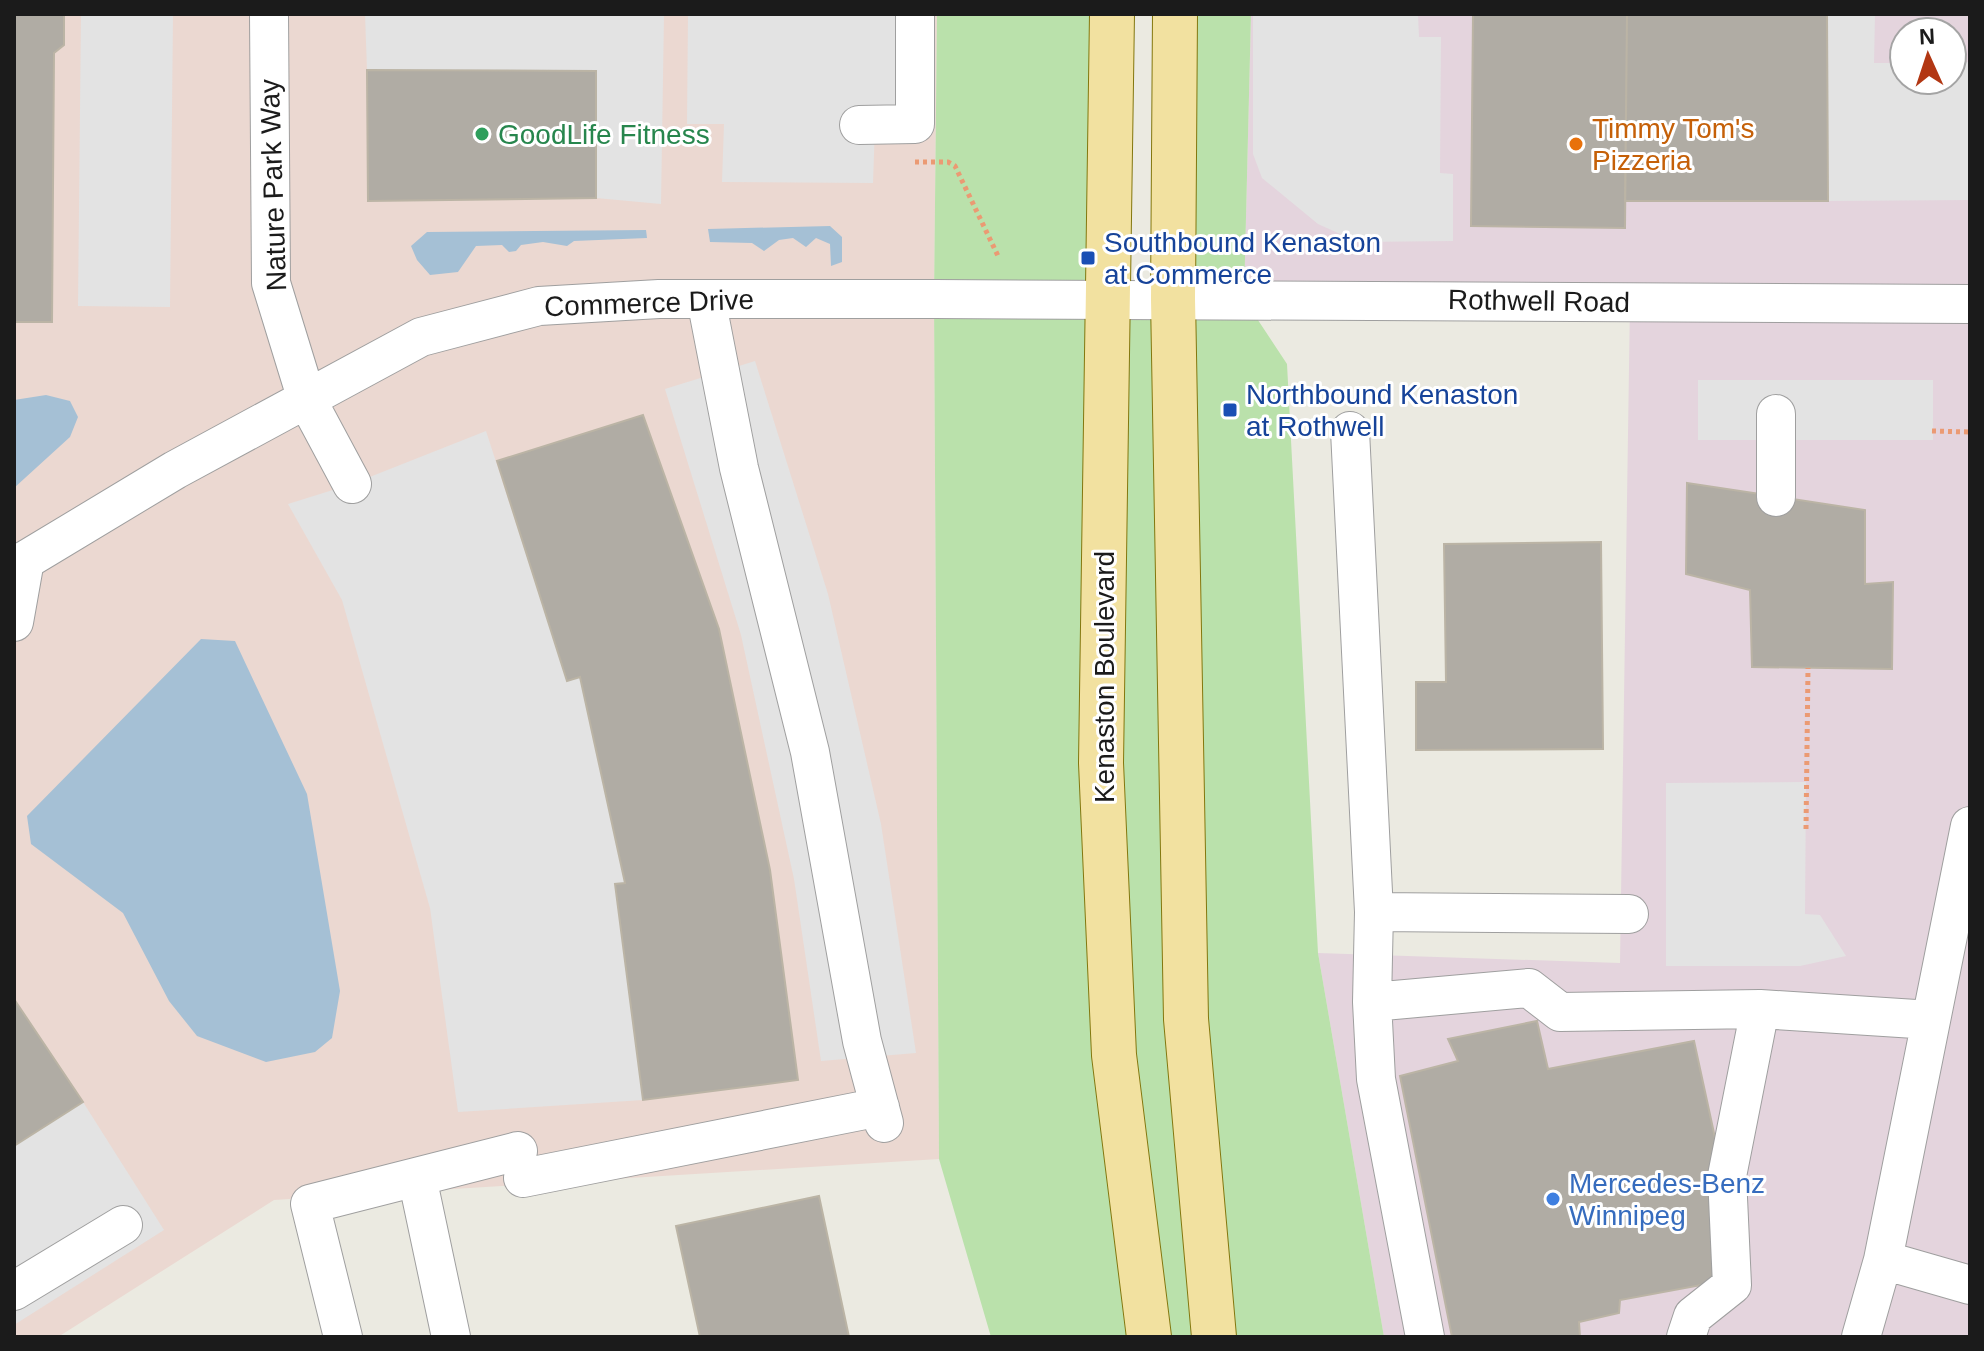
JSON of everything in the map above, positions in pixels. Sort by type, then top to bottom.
[{"type":"main road","name":"Kenaston Boulevard","points":[[1112,14],[1101,763],[1114,1055],[1149,1337]]},
{"type":"main road","points":[[1175,14],[1173,299],[1186,1019],[1214,1337]]},
{"type":"street","name":"Nature Park Way","points":[[269,14],[271,283],[307,400],[352,484]]},
{"type":"street","points":[[859,125],[915,124],[915,14]]},
{"type":"street","name":"Commerce Drive","points":[[20,563],[175,470],[421,337],[539,306],[706,299],[1109,299]]},
{"type":"street","points":[[343,1337],[310,1204],[417,1177],[882,1115],[862,1041],[810,752],[739,468],[706,299]]},
{"type":"street","name":"Rothwell Road","points":[[1109,299],[1970,304]]},
{"type":"street","points":[[1776,414],[1776,497]]},
{"type":"street","points":[[1350,431],[1374,912],[1372,1002],[1376,1079],[1425,1337]]},
{"type":"street","points":[[14,622],[20,563]]},
{"type":"street","points":[[1861,1337],[1883,1260],[1970,826]]},
{"type":"street","points":[[1374,912],[1629,914]]},
{"type":"street","points":[[1372,1002],[1529,988],[1560,1012],[1760,1009],[1931,1020]]},
{"type":"street","points":[[1686,1337],[1693,1316],[1732,1285],[1727,1176],[1760,1009]]},
{"type":"street","points":[[417,1177],[451,1337]]},
{"type":"street","points":[[14,1291],[123,1225]]},
{"type":"street","points":[[1883,1260],[1970,1285]]},
{"type":"path","points":[[904,162],[948,162],[955,166],[999,258]]},
{"type":"path","points":[[1932,431],[1970,432]]},
{"type":"path","points":[[1806,829],[1808,668]]},
{"type":"shaded area","points":[[14,14],[937,14],[934,299],[939,1159],[274,1200],[58,1337],[14,1337]]},
{"type":"shaded area","points":[[81,14],[173,14],[170,307],[78,306]]},
{"type":"shaded area","points":[[365,14],[664,14],[661,204],[596,198],[596,71],[367,70]]},
{"type":"shaded area","points":[[688,14],[915,14],[915,124],[875,125],[873,183],[722,182],[724,124],[687,124]]},
{"type":"shaded area","points":[[1251,14],[1970,14],[1970,1337],[1384,1337],[1318,953],[1620,963],[1630,302],[1244,299]]},
{"type":"shaded area","points":[[1253,14],[1418,14],[1419,37],[1441,37],[1440,173],[1453,174],[1453,241],[1358,242],[1318,224],[1262,178],[1253,154]]},
{"type":"shaded area","points":[[1827,14],[1875,14],[1874,63],[1888,63],[1888,96],[1968,96],[1970,62],[1970,200],[1828,201]]},
{"type":"shaded area","points":[[755,361],[828,594],[881,824],[916,1053],[821,1061],[794,879],[741,635],[665,389]]},
{"type":"shaded area","points":[[1698,380],[1933,380],[1933,440],[1698,440]]},
{"type":"shaded area","points":[[486,431],[567,681],[580,677],[625,883],[615,885],[643,1100],[458,1112],[430,908],[342,600],[288,504],[352,484]]},
{"type":"shaded area","points":[[1806,782],[1805,914],[1820,915],[1846,956],[1800,966],[1666,966],[1666,783]]},
{"type":"shaded area","points":[[83,1102],[164,1230],[14,1325],[14,1146]]},
{"type":"green space","points":[[937,14],[1112,14],[1109,298],[1172,299],[1177,14],[1251,14],[1244,299],[1287,364],[1318,953],[1384,1337],[991,1337],[939,1159],[934,299]]},
{"type":"water","points":[[830,226],[842,237],[842,262],[831,266],[830,244],[816,238],[806,247],[793,238],[779,240],[764,251],[752,243],[710,242],[708,229]]},
{"type":"water","points":[[646,230],[647,238],[574,241],[567,246],[543,242],[521,245],[516,251],[509,252],[502,245],[476,246],[458,272],[430,275],[417,260],[411,246],[427,232]]},
{"type":"water","points":[[46,395],[70,401],[78,417],[70,437],[14,488],[14,400]]},
{"type":"water","points":[[201,639],[235,641],[307,794],[340,991],[332,1038],[315,1052],[266,1062],[197,1036],[169,1001],[123,913],[31,844],[27,816]]},
{"type":"building","points":[[14,14],[64,14],[64,45],[54,53],[52,322],[14,322]]},
{"type":"building","points":[[1473,14],[1627,14],[1625,228],[1471,226]]},
{"type":"building","points":[[1627,14],[1827,14],[1828,201],[1625,201]]},
{"type":"building","name":"GoodLife Fitness","points":[[367,70],[596,71],[596,198],[368,201]]},
{"type":"building","points":[[643,415],[719,629],[770,870],[798,1080],[643,1100],[615,884],[625,883],[580,677],[567,681],[497,461]]},
{"type":"building","points":[[1687,483],[1865,510],[1865,584],[1893,582],[1892,669],[1752,667],[1750,590],[1686,574]]},
{"type":"building","points":[[1601,542],[1603,749],[1416,750],[1416,682],[1446,682],[1444,544]]},
{"type":"building","points":[[14,999],[83,1102],[14,1146]]},
{"type":"building","points":[[1537,1021],[1548,1069],[1694,1041],[1722,1170],[1705,1173],[1723,1281],[1620,1300],[1619,1313],[1579,1322],[1580,1337],[1452,1337],[1400,1076],[1458,1061],[1448,1039]]},
{"type":"building","points":[[819,1196],[849,1337],[700,1337],[676,1226]]},
{"type":"place","name":"GoodLife Fitness","points":[[482,134]]},
{"type":"place","name":"Timmy Tom's Pizzeria","points":[[1576,144]]},
{"type":"place","name":"Southbound Kenaston at Commerce","points":[[1088,258]]},
{"type":"place","name":"Northbound Kenaston at Rothwell","points":[[1230,410]]},
{"type":"place","name":"Mercedes-Benz Winnipeg","points":[[1553,1199]]}]
